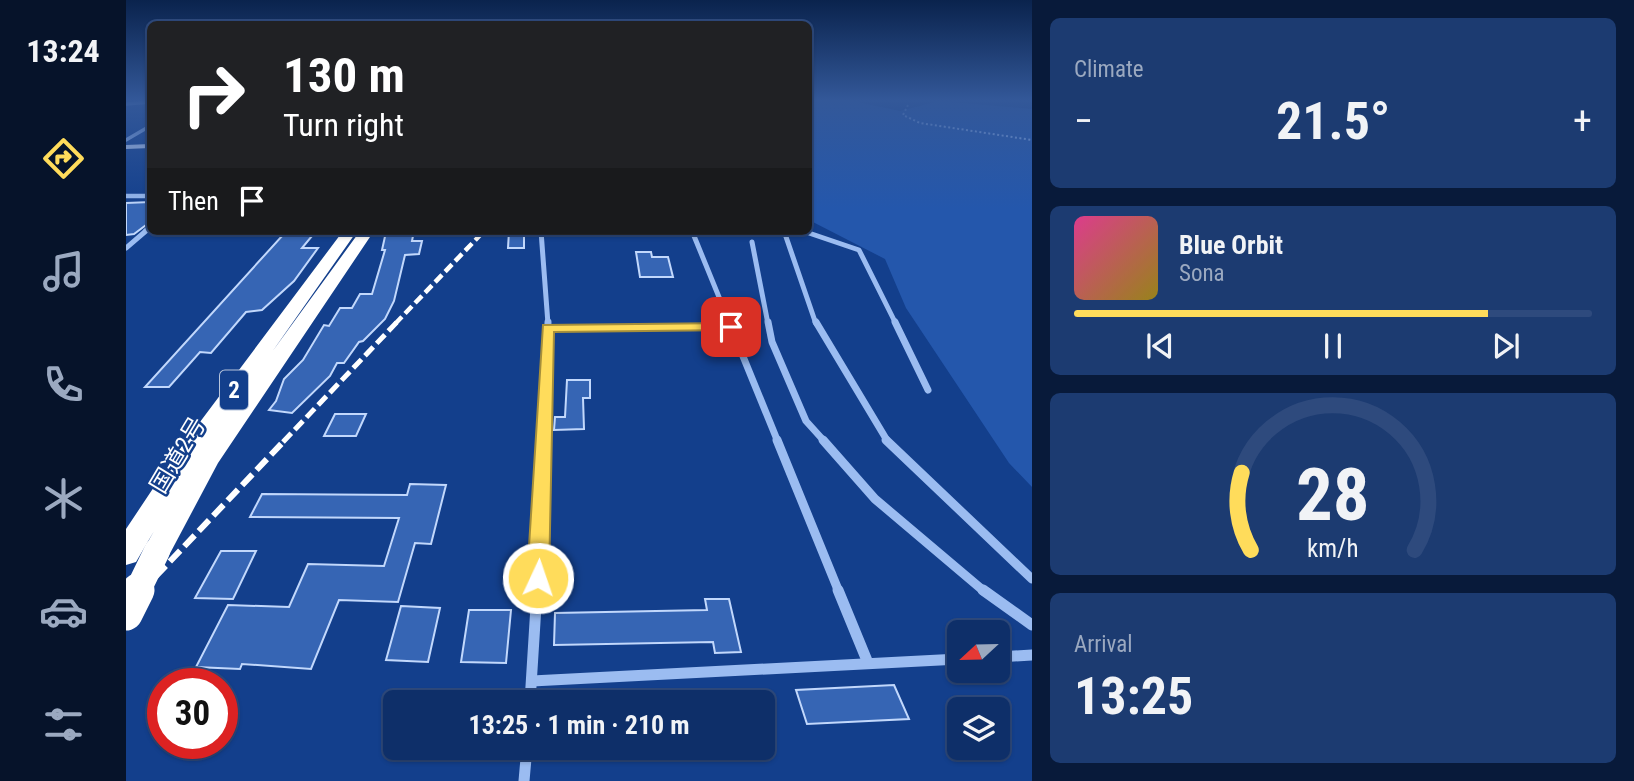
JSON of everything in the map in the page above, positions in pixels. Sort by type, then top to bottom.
[{"type":"highway","name":"国道2号","points":[[126,553],[184,460],[347,235]]},
{"type":"highway","name":"国道2号","points":[[126,614],[157,551],[209,458],[364,235]]},
{"type":"main road","points":[[126,147],[147,146]]},
{"type":"street","points":[[126,195],[147,196]]},
{"type":"street","points":[[126,248],[147,230]]},
{"type":"street","points":[[812,234],[859,250],[928,390]]},
{"type":"street","points":[[531,690],[548,328],[541,235]]},
{"type":"street","points":[[694,235],[868,663]]},
{"type":"street","points":[[785,235],[817,326],[885,439],[1032,579]]},
{"type":"street","points":[[752,242],[772,342],[806,421],[875,499],[998,603],[1032,625]]},
{"type":"street","points":[[548,328],[731,327]]},
{"type":"street","points":[[1010,656],[1032,655]]},
{"type":"street","points":[[532,681],[947,660]]},
{"type":"street","points":[[524,781],[526,760]]},
{"type":"path","points":[[1009,136],[1032,140]]},
{"type":"shaded area","points":[[812,136],[1032,136],[1032,487],[1009,463],[906,308],[885,259],[812,222]]},
{"type":"building","points":[[147,202],[147,224],[134,234],[126,235],[126,203]]},
{"type":"building","points":[[385,235],[413,235],[412,241],[422,241],[419,254],[405,255],[394,301],[385,319],[359,342],[344,363],[337,363],[330,376],[292,413],[269,410],[276,401],[284,379],[303,360],[324,325],[329,326],[340,308],[352,308],[360,294],[372,294],[385,250],[382,250]]},
{"type":"building","points":[[509,235],[524,235],[524,248],[508,248]]},
{"type":"building","points":[[282,236],[312,236],[302,248],[318,248],[294,281],[262,310],[246,312],[211,353],[200,352],[169,387],[145,387]]},
{"type":"building","points":[[636,252],[651,252],[652,257],[668,257],[673,277],[640,277]]},
{"type":"building","points":[[567,380],[590,380],[590,398],[583,398],[584,429],[554,430],[555,417],[565,417]]},
{"type":"building","points":[[335,414],[366,414],[356,436],[324,436]]},
{"type":"building","points":[[410,484],[446,485],[431,544],[415,543],[398,602],[339,600],[311,669],[242,664],[240,669],[196,667],[228,605],[289,607],[308,564],[384,566],[399,518],[250,517],[262,494],[407,495]]},
{"type":"building","points":[[221,551],[256,551],[233,599],[195,598]]},
{"type":"building","points":[[705,599],[729,599],[741,652],[715,653],[713,642],[554,645],[555,613],[707,610]]},
{"type":"building","points":[[401,606],[440,608],[428,662],[386,660]]},
{"type":"building","points":[[469,610],[511,610],[506,663],[461,662]]},
{"type":"building","points":[[894,685],[909,719],[807,724],[796,690]]},
{"type":"railway","points":[[395,324],[480,235]]},
{"type":"railway","points":[[283,442],[397,322]]},
{"type":"railway","points":[[141,592],[285,440]]},
{"type":"railway","points":[[126,607],[142,590]]},
{"type":"route","points":[[538,578],[548,328],[731,327]]}]
